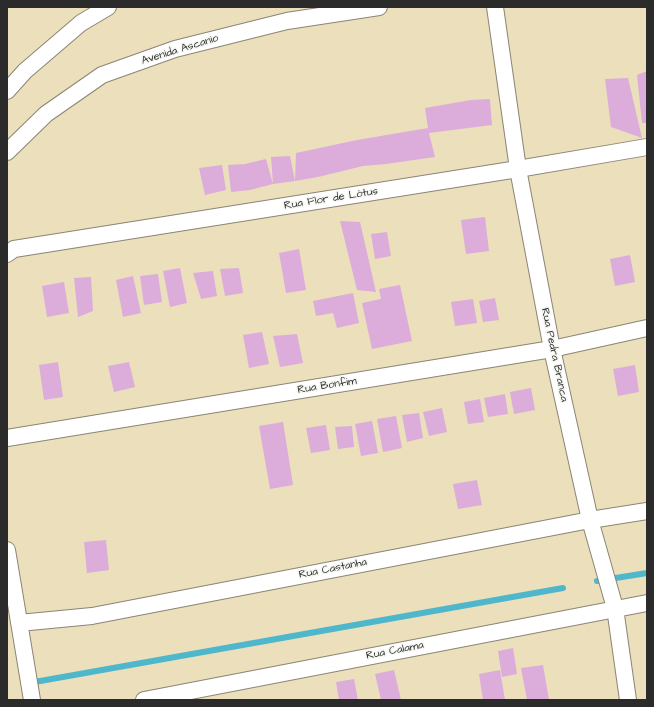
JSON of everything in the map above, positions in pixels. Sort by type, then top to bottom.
[{"type":"street","points":[[7,91],[25,71],[81,23],[108,7]]},
{"type":"street","name":"Avenida Ascanio","points":[[7,152],[46,114],[102,75],[175,49],[287,21],[379,7]]},
{"type":"street","name":"Rua Pedra Branca","points":[[495,7],[518,169],[552,349],[590,520],[615,608],[628,700]]},
{"type":"street","name":"Rua Flor de Lótus","points":[[9,249],[518,169],[647,147]]},
{"type":"street","name":"Rua Bonfim","points":[[7,438],[552,349],[647,328]]},
{"type":"street","name":"Rua Castanha","points":[[19,623],[92,616],[590,520],[647,511]]},
{"type":"street","points":[[7,550],[32,700]]},
{"type":"street","name":"Rua Calama","points":[[144,700],[647,602]]},
{"type":"building","points":[[647,71],[647,123],[642,123],[637,75]]},
{"type":"building","points":[[628,78],[642,138],[611,127],[605,79]]},
{"type":"building","points":[[490,99],[492,125],[429,133],[435,157],[363,166],[295,181],[296,153],[357,140],[428,128],[425,108],[471,100]]},
{"type":"building","points":[[290,156],[295,181],[273,184],[271,157]]},
{"type":"building","points":[[266,159],[273,184],[250,190],[231,192],[228,165],[245,164]]},
{"type":"building","points":[[222,165],[226,190],[205,195],[199,168]]},
{"type":"building","points":[[485,217],[489,251],[466,254],[461,220]]},
{"type":"building","points":[[340,221],[360,222],[376,292],[357,290]]},
{"type":"building","points":[[387,232],[391,256],[375,259],[371,234]]},
{"type":"building","points":[[299,249],[306,290],[286,293],[279,253]]},
{"type":"building","points":[[630,255],[635,282],[615,286],[610,259]]},
{"type":"building","points":[[180,268],[187,303],[170,307],[163,271]]},
{"type":"building","points":[[239,268],[243,293],[225,296],[220,269]]},
{"type":"building","points":[[213,271],[217,296],[201,299],[193,273]]},
{"type":"building","points":[[158,274],[162,302],[144,305],[140,276]]},
{"type":"building","points":[[133,276],[141,313],[123,317],[116,280]]},
{"type":"building","points":[[91,277],[93,311],[78,317],[74,278]]},
{"type":"building","points":[[64,282],[69,313],[47,317],[42,286]]},
{"type":"building","points":[[400,285],[412,341],[372,349],[362,303],[381,299],[379,289]]},
{"type":"building","points":[[353,293],[359,323],[337,328],[333,313],[316,316],[313,301]]},
{"type":"building","points":[[495,298],[499,320],[483,322],[479,301]]},
{"type":"building","points":[[473,299],[477,323],[455,326],[451,302]]},
{"type":"building","points":[[262,332],[269,364],[249,368],[243,335]]},
{"type":"building","points":[[297,334],[303,363],[280,367],[273,336]]},
{"type":"building","points":[[58,362],[63,397],[44,400],[39,365]]},
{"type":"building","points":[[129,362],[135,387],[114,392],[108,366]]},
{"type":"building","points":[[635,365],[639,392],[618,396],[613,369]]},
{"type":"building","points":[[531,388],[535,410],[514,414],[510,392]]},
{"type":"building","points":[[505,394],[508,414],[488,417],[484,398]]},
{"type":"building","points":[[480,399],[484,422],[468,424],[464,402]]},
{"type":"building","points":[[442,408],[447,432],[429,436],[423,412]]},
{"type":"building","points":[[419,413],[423,438],[407,442],[402,415]]},
{"type":"building","points":[[396,416],[402,448],[383,452],[377,419]]},
{"type":"building","points":[[372,421],[378,453],[361,456],[355,424]]},
{"type":"building","points":[[283,422],[293,485],[270,489],[259,426]]},
{"type":"building","points":[[326,425],[330,450],[311,453],[306,428]]},
{"type":"building","points":[[352,426],[354,447],[338,449],[335,427]]},
{"type":"building","points":[[477,480],[482,505],[458,509],[453,484]]},
{"type":"building","points":[[106,540],[109,570],[87,573],[84,542]]},
{"type":"building","points":[[513,648],[517,674],[502,677],[498,651]]},
{"type":"building","points":[[543,665],[549,700],[527,700],[521,668]]},
{"type":"building","points":[[394,670],[401,700],[381,700],[375,674]]},
{"type":"building","points":[[500,670],[505,700],[483,700],[479,674]]},
{"type":"building","points":[[354,679],[358,700],[339,700],[336,682]]},
{"type":"waterway","points":[[597,581],[647,573]]},
{"type":"waterway","points":[[29,683],[563,588]]}]
